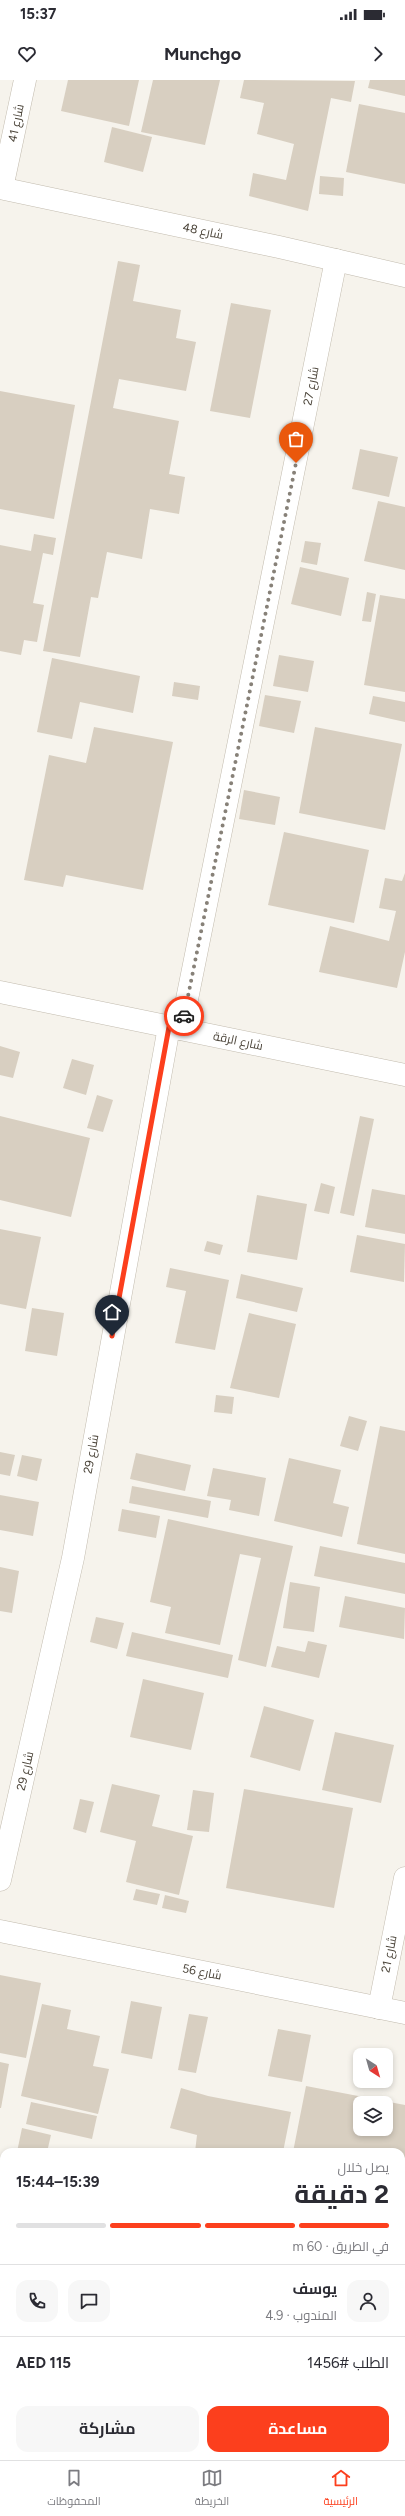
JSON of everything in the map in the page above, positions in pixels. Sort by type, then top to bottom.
[{"type":"street","name":"شارع 41","points":[[1,188],[25,80]]},
{"type":"street","name":"شارع 48","points":[[1,188],[405,276]]},
{"type":"street","name":"شارع 27","points":[[175,1028],[336,260]]},
{"type":"street","name":"شارع الرقة","points":[[0,992],[405,1075]]},
{"type":"street","name":"شارع 29","points":[[0,1880],[72,1558],[175,1028]]},
{"type":"street","name":"شارع 21","points":[[379,2008],[405,1878]]},
{"type":"street","name":"شارع 56","points":[[0,1931],[405,2013]]},
{"type":"building","points":[[68,80],[139,80],[129,126],[61,111]]},
{"type":"building","points":[[153,80],[220,80],[205,145],[141,132]]},
{"type":"building","points":[[244,80],[355,81],[351,102],[331,98],[308,211],[249,196],[253,173],[286,180],[294,144],[257,134],[264,103],[240,98]]},
{"type":"building","points":[[370,80],[405,80],[405,96],[368,88]]},
{"type":"building","points":[[359,104],[405,113],[405,184],[346,172]]},
{"type":"building","points":[[112,127],[152,137],[143,172],[104,162]]},
{"type":"building","points":[[320,176],[344,178],[343,196],[319,194]]},
{"type":"building","points":[[118,261],[140,265],[133,301],[181,310],[176,338],[196,342],[186,391],[119,379],[113,408],[179,421],[169,474],[185,477],[179,514],[150,509],[142,559],[107,552],[98,598],[91,597],[80,657],[43,651]]},
{"type":"building","points":[[231,303],[271,310],[250,418],[210,411]]},
{"type":"building","points":[[0,391],[75,405],[54,519],[0,509]]},
{"type":"building","points":[[360,449],[398,457],[389,497],[352,489]]},
{"type":"building","points":[[378,501],[405,507],[405,570],[364,561]]},
{"type":"building","points":[[34,534],[56,538],[53,555],[43,553],[33,603],[44,605],[37,642],[24,640],[21,655],[0,651],[0,545],[31,551]]},
{"type":"building","points":[[305,541],[321,543],[317,565],[301,562]]},
{"type":"building","points":[[300,567],[349,578],[341,616],[291,604]]},
{"type":"building","points":[[367,592],[376,594],[371,622],[362,621]]},
{"type":"building","points":[[380,595],[405,599],[405,692],[364,685]]},
{"type":"building","points":[[279,655],[314,661],[308,692],[273,686]]},
{"type":"building","points":[[52,658],[140,676],[133,713],[80,702],[72,739],[37,732]]},
{"type":"building","points":[[174,682],[200,686],[198,700],[172,696]]},
{"type":"building","points":[[265,695],[301,701],[294,733],[259,726]]},
{"type":"building","points":[[373,696],[405,702],[405,722],[369,714]]},
{"type":"building","points":[[94,727],[173,742],[143,890],[66,875],[63,887],[24,880],[49,755],[86,763]]},
{"type":"building","points":[[315,727],[402,744],[385,830],[299,813]]},
{"type":"building","points":[[244,790],[280,797],[275,825],[239,819]]},
{"type":"building","points":[[284,832],[369,850],[354,923],[268,905]]},
{"type":"building","points":[[405,873],[405,952],[397,988],[319,972],[330,926],[389,941],[396,911],[379,908],[385,878],[402,881]]},
{"type":"building","points":[[0,1046],[20,1052],[13,1078],[0,1075]]},
{"type":"building","points":[[72,1059],[94,1065],[86,1095],[63,1088]]},
{"type":"building","points":[[97,1095],[113,1100],[103,1132],[87,1128]]},
{"type":"building","points":[[0,1116],[90,1138],[71,1217],[0,1200]]},
{"type":"building","points":[[360,1116],[374,1119],[354,1216],[340,1213]]},
{"type":"building","points":[[321,1183],[335,1187],[329,1214],[314,1211]]},
{"type":"building","points":[[372,1189],[405,1195],[405,1234],[365,1227]]},
{"type":"building","points":[[257,1195],[307,1204],[297,1260],[247,1252]]},
{"type":"building","points":[[0,1229],[41,1237],[26,1309],[0,1304]]},
{"type":"building","points":[[357,1235],[405,1244],[404,1282],[350,1272]]},
{"type":"building","points":[[207,1241],[223,1245],[220,1255],[204,1251]]},
{"type":"building","points":[[170,1268],[229,1280],[215,1350],[175,1343],[186,1291],[166,1287]]},
{"type":"building","points":[[241,1274],[303,1288],[297,1312],[236,1298]]},
{"type":"building","points":[[32,1308],[64,1313],[57,1356],[25,1351]]},
{"type":"building","points":[[249,1313],[296,1324],[279,1398],[230,1388]]},
{"type":"building","points":[[216,1395],[234,1397],[232,1414],[214,1412]]},
{"type":"building","points":[[349,1416],[367,1421],[358,1451],[340,1446]]},
{"type":"building","points":[[380,1426],[405,1431],[405,1554],[357,1544]]},
{"type":"building","points":[[0,1452],[15,1455],[10,1476],[0,1474]]},
{"type":"building","points":[[136,1453],[191,1465],[185,1491],[130,1479]]},
{"type":"building","points":[[22,1455],[42,1459],[37,1481],[17,1476]]},
{"type":"building","points":[[289,1458],[341,1470],[333,1503],[349,1507],[342,1537],[274,1521]]},
{"type":"building","points":[[213,1468],[266,1478],[259,1516],[229,1510],[231,1500],[207,1496]]},
{"type":"building","points":[[132,1486],[211,1501],[208,1518],[129,1503]]},
{"type":"building","points":[[0,1495],[39,1502],[33,1536],[0,1530]]},
{"type":"building","points":[[122,1509],[160,1516],[156,1538],[118,1531]]},
{"type":"building","points":[[168,1519],[293,1546],[266,1667],[238,1660],[261,1558],[240,1554],[220,1645],[165,1633],[171,1607],[150,1602]]},
{"type":"building","points":[[320,1546],[405,1563],[405,1594],[314,1576]]},
{"type":"building","points":[[0,1567],[19,1571],[12,1613],[0,1611]]},
{"type":"building","points":[[290,1582],[320,1587],[314,1632],[283,1628]]},
{"type":"building","points":[[345,1596],[405,1608],[404,1639],[339,1627]]},
{"type":"building","points":[[96,1617],[124,1623],[117,1649],[90,1642]]},
{"type":"building","points":[[132,1632],[233,1655],[228,1678],[126,1656]]},
{"type":"building","points":[[308,1641],[327,1645],[319,1678],[271,1667],[277,1646],[305,1652]]},
{"type":"building","points":[[143,1679],[204,1693],[191,1750],[130,1737]]},
{"type":"building","points":[[264,1706],[314,1720],[300,1771],[250,1757]]},
{"type":"building","points":[[335,1732],[394,1745],[381,1803],[322,1790]]},
{"type":"building","points":[[112,1784],[160,1795],[152,1826],[193,1836],[179,1895],[126,1882],[136,1841],[100,1832]]},
{"type":"building","points":[[244,1789],[353,1808],[334,1908],[226,1888]]},
{"type":"building","points":[[193,1790],[214,1793],[209,1832],[187,1830]]},
{"type":"building","points":[[80,1799],[94,1802],[86,1833],[73,1829]]},
{"type":"building","points":[[136,1889],[160,1894],[157,1905],[133,1900]]},
{"type":"building","points":[[165,1895],[189,1901],[186,1913],[162,1908]]},
{"type":"building","points":[[0,1975],[41,1983],[26,2058],[0,2053]]},
{"type":"building","points":[[131,2001],[162,2007],[152,2059],[121,2053]]},
{"type":"building","points":[[42,2004],[71,2010],[67,2029],[100,2036],[93,2066],[109,2069],[98,2114],[21,2096]]},
{"type":"building","points":[[189,2014],[208,2017],[196,2073],[178,2070]]},
{"type":"building","points":[[278,2029],[311,2035],[302,2082],[268,2076]]},
{"type":"building","points":[[0,2062],[9,2064],[1,2108],[0,2108]]},
{"type":"building","points":[[306,2086],[358,2096],[353,2096],[353,2136],[393,2136],[393,2103],[405,2105],[405,2148],[294,2148]]},
{"type":"building","points":[[181,2088],[208,2096],[291,2112],[284,2148],[195,2148],[197,2135],[170,2128]]},
{"type":"building","points":[[31,2102],[97,2116],[92,2139],[26,2124]]},
{"type":"building","points":[[22,2128],[51,2135],[48,2148],[18,2148]]},
{"type":"way so far","points":[[184,1016],[296,463]]},
{"type":"route","points":[[112,1336],[169,1027],[181,1029],[184,1016]]}]
